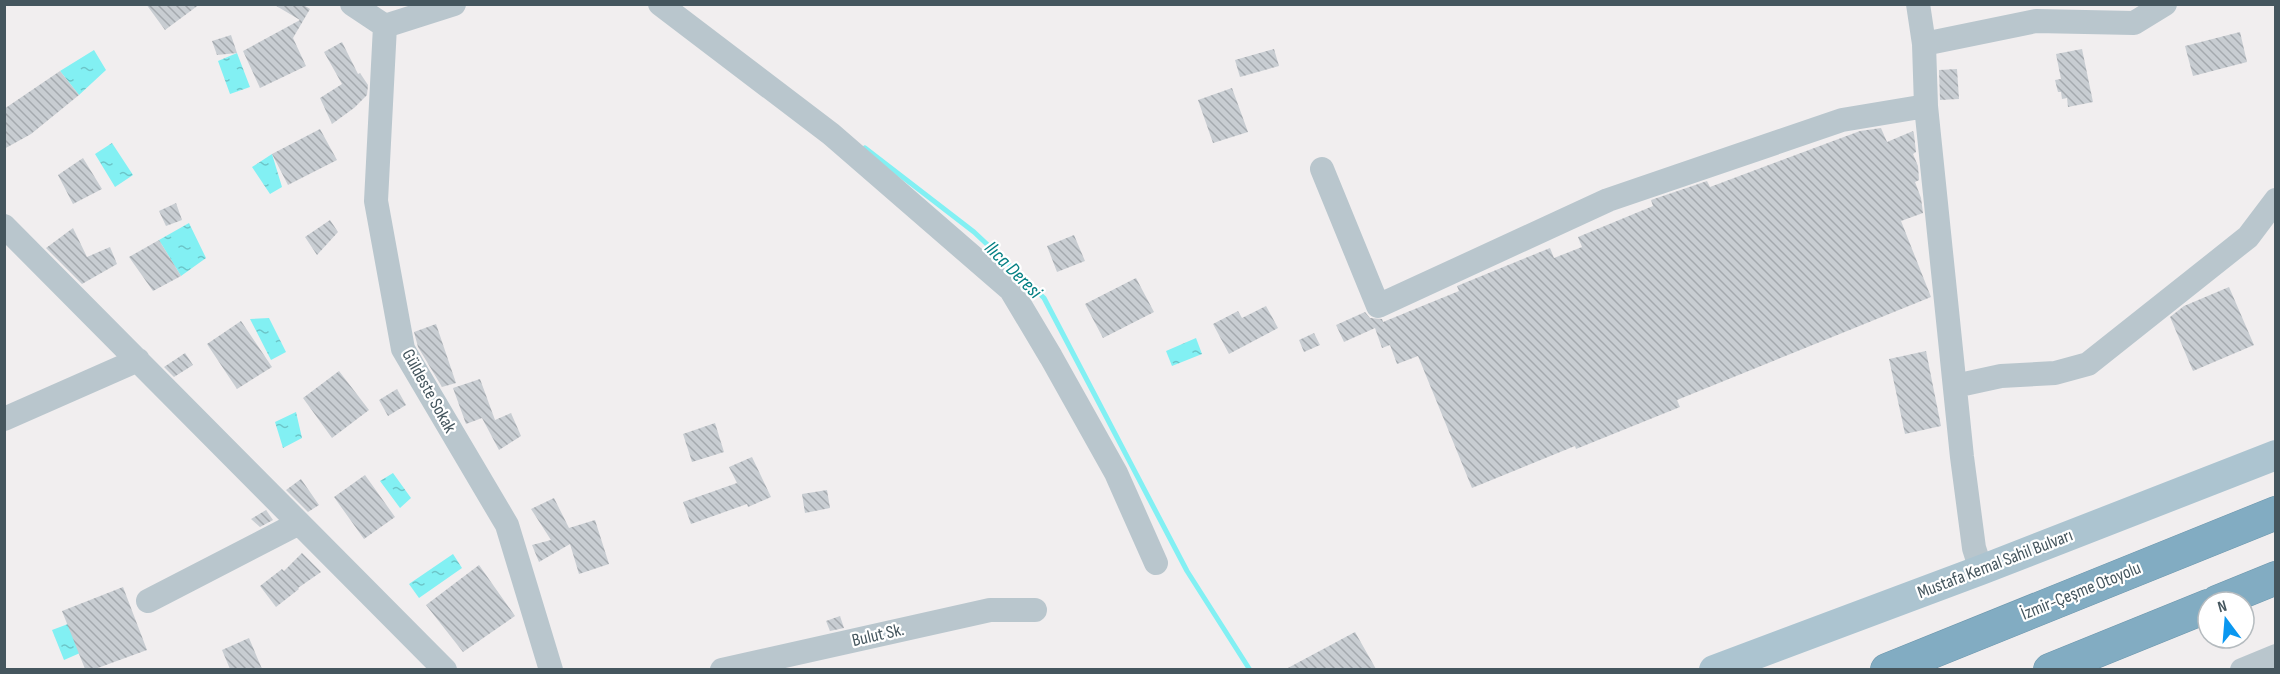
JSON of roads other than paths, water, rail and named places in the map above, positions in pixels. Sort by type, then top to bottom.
[{"type":"highway","name":"İzmir-Çeşme Otoyolu","points":[[1887,669],[2276,513]]},
{"type":"highway","points":[[2246,590],[2276,578]]},
{"type":"highway","points":[[2050,669],[2196,611]]},
{"type":"main road","name":"Mustafa Kemal Sahil Bulvarı","points":[[1714,669],[1981,570],[2276,455]]},
{"type":"street","points":[[352,4],[385,26],[454,4]]},
{"type":"street","points":[[660,4],[831,134],[1011,290],[1116,473],[1156,562]]},
{"type":"street","points":[[1918,4],[1924,44],[1926,106],[1955,386],[1974,548],[1981,570]]},
{"type":"street","points":[[1924,44],[2036,21],[2134,23],[2165,4]]},
{"type":"street","name":"Güldeste Sokak","points":[[385,26],[376,201],[403,349],[507,525],[551,669]]},
{"type":"street","points":[[1322,169],[1378,306],[1608,200],[1842,120],[1926,106]]},
{"type":"street","points":[[1955,386],[2001,376],[2055,373],[2088,364],[2248,237],[2276,200]]},
{"type":"street","points":[[4,226],[445,669]]},
{"type":"street","points":[[4,419],[138,360]]},
{"type":"street","points":[[148,601],[299,524]]},
{"type":"street","name":"Bulut Sk.","points":[[722,669],[990,610],[1035,610]]},
{"type":"street","points":[[2242,669],[2276,656]]},
{"type":"water","points":[[94,50],[106,70],[79,95],[60,71]]},
{"type":"water","points":[[237,53],[250,87],[230,94],[218,61]]},
{"type":"water","points":[[112,143],[133,175],[115,187],[95,154]]},
{"type":"water","points":[[272,154],[282,187],[270,194],[252,167]]},
{"type":"water","points":[[189,223],[206,258],[181,276],[159,240]]},
{"type":"water","points":[[269,318],[286,352],[271,360],[250,319]]},
{"type":"water","points":[[1196,338],[1202,354],[1172,366],[1166,351]]},
{"type":"water","points":[[296,412],[302,438],[283,448],[275,422]]},
{"type":"water","points":[[393,473],[411,498],[400,508],[380,481]]},
{"type":"water","points":[[453,554],[462,568],[419,598],[409,584]]},
{"type":"water","points":[[68,624],[80,653],[64,660],[52,630]]},
{"type":"waterway","name":"Ilıca Deresi","points":[[865,148],[974,232],[1044,298],[1187,571],[1250,670]]}]
